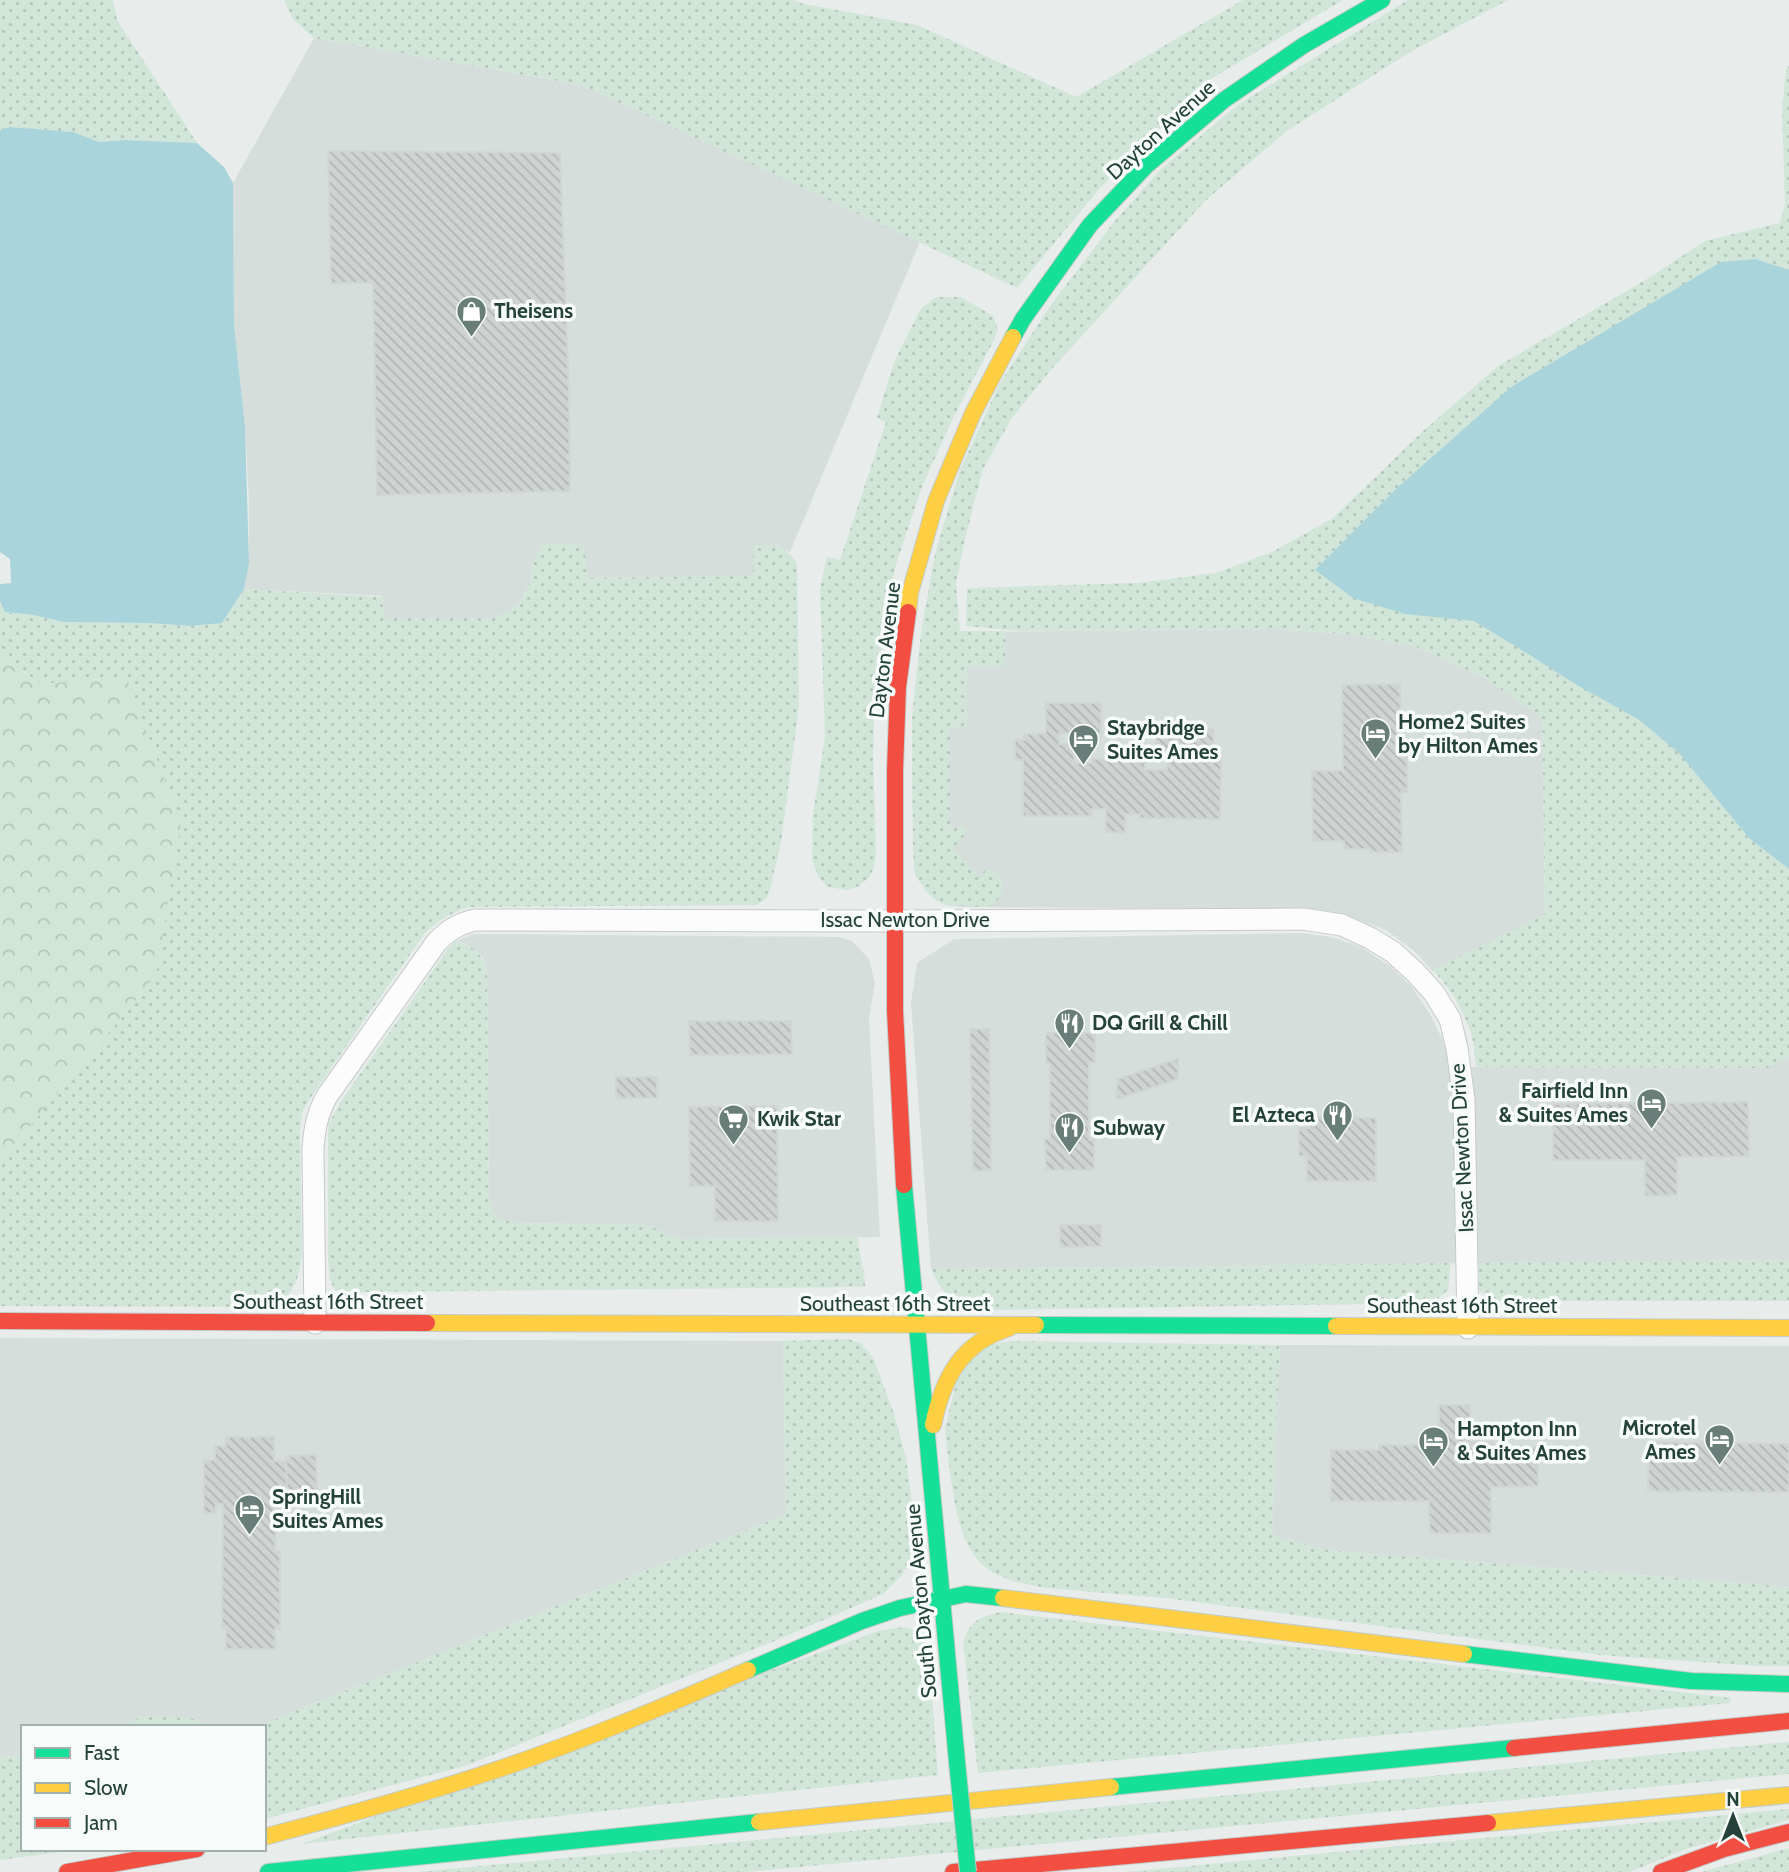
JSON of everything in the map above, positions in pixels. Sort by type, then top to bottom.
[{"type":"main road","name":"Dayton Avenue","points":[[916,1325],[902,1170],[895,1011],[895,770],[898,687],[909,593],[936,501],[973,413],[1023,319],[1090,225],[1146,166],[1224,100],[1304,45],[1382,0]]},
{"type":"main road","name":"Southeast 16th Street","points":[[0,1321],[1789,1328]]},
{"type":"main road","name":"South Dayton Avenue","points":[[916,1325],[968,1872]]},
{"type":"main road","points":[[929,1459],[933,1421],[941,1391],[959,1359],[985,1337],[1003,1329],[1020,1326]]},
{"type":"main road","points":[[266,1836],[376,1808],[491,1772],[627,1722],[901,1606],[966,1594],[1691,1681],[1789,1684]]},
{"type":"main road","points":[[268,1872],[1789,1721]]},
{"type":"main road","points":[[953,1872],[1789,1795]]},
{"type":"main road","points":[[1661,1872],[1765,1837],[1789,1832]]},
{"type":"main road","points":[[67,1872],[186,1851]]},
{"type":"street","name":"Issac Newton Drive","points":[[315,1323],[313,1150],[314,1126],[319,1110],[436,943],[449,929],[462,923],[475,920],[1303,919],[1342,925],[1393,953],[1434,993],[1450,1019],[1464,1100],[1468,1328]]},
{"type":"shaded area","points":[[314,38],[582,85],[922,237],[790,552],[776,545],[754,576],[587,578],[584,545],[533,561],[530,584],[519,604],[495,618],[385,618],[382,596],[244,589],[249,563],[249,501],[245,426],[234,325],[233,183]]},
{"type":"shaded area","points":[[1270,629],[1350,634],[1417,647],[1485,678],[1542,717],[1545,915],[1432,970],[1414,951],[1386,930],[1351,917],[1316,909],[960,907],[946,905],[927,892],[915,875],[912,717],[960,632]]},
{"type":"shaded area","points":[[1301,933],[1331,937],[1361,947],[1390,966],[1411,986],[1430,1014],[1444,1043],[1449,1067],[1767,1068],[1789,1057],[1789,1260],[931,1269],[911,1003],[917,963],[954,939]]},
{"type":"shaded area","points":[[473,934],[839,937],[852,941],[869,959],[875,983],[869,1018],[880,1237],[682,1239],[648,1225],[516,1223],[500,1219],[492,1211],[489,1197],[487,972],[483,958],[476,951],[456,941]]},
{"type":"shaded area","points":[[0,1338],[783,1341],[786,1514],[261,1725],[206,1725],[191,1718],[142,1716],[126,1725],[21,1725],[21,1755],[0,1757]]},
{"type":"shaded area","points":[[1280,1345],[1789,1346],[1789,1587],[1325,1550],[1272,1535]]},
{"type":"green space","points":[[0,0],[113,0],[117,20],[197,143],[124,140],[99,142],[73,132],[10,127],[0,130]]},
{"type":"green space","points":[[284,0],[793,0],[917,25],[1076,97],[1243,0],[1343,0],[1209,80],[1100,188],[1017,288],[582,85],[314,38],[293,19]]},
{"type":"green space","points":[[1408,0],[1508,0],[1410,52],[1287,131],[1205,201],[1050,371],[1012,418],[983,469],[956,583],[960,631],[1006,631],[1005,666],[967,666],[967,727],[950,727],[950,828],[964,828],[966,831],[952,849],[979,877],[986,869],[995,871],[1003,887],[1000,897],[988,907],[946,905],[936,900],[915,875],[913,850],[912,716],[921,633],[935,554],[960,470],[1000,383],[1050,306],[1114,222],[1161,169],[1239,104]]},
{"type":"green space","points":[[1789,66],[1789,1057],[1768,1068],[1476,1067],[1472,1037],[1464,1016],[1450,991],[1432,970],[1545,914],[1542,718],[1485,678],[1417,647],[1350,634],[1270,629],[1019,631],[966,626],[967,588],[1138,583],[1216,573],[1274,551],[1333,518],[1422,432],[1498,366],[1647,279],[1705,241],[1780,223],[1785,204],[1782,110],[1786,69]]},
{"type":"green space","points":[[936,297],[961,297],[993,316],[998,329],[921,489],[895,568],[875,687],[874,867],[869,878],[857,887],[848,890],[827,887],[819,878],[812,860],[813,813],[825,737],[820,588],[827,557],[840,560],[886,422],[877,418],[894,362],[920,310]]},
{"type":"green space","points":[[543,544],[584,545],[588,578],[753,576],[753,545],[779,547],[788,552],[797,564],[799,705],[781,843],[766,899],[757,905],[469,907],[451,914],[425,933],[303,1110],[300,1130],[302,1257],[297,1280],[288,1296],[273,1307],[0,1306],[0,1162],[156,976],[126,677],[42,684],[0,658],[0,601],[5,612],[63,622],[191,626],[222,623],[244,589],[382,597],[385,618],[495,618],[519,604],[530,584],[533,561]]},
{"type":"green space","points":[[0,658],[42,684],[126,677],[181,823],[156,976],[0,1162]]},
{"type":"green space","points":[[456,941],[477,952],[487,972],[489,1197],[497,1216],[516,1223],[648,1225],[682,1239],[858,1237],[865,1286],[360,1292],[335,1290],[330,1280],[328,1261],[328,1125],[341,1101]]},
{"type":"green space","points":[[1789,1260],[1789,1301],[1501,1301],[1487,1297],[1479,1290],[1479,1263]]},
{"type":"green space","points":[[1451,1263],[1448,1290],[1433,1303],[990,1310],[953,1300],[931,1269]]},
{"type":"green space","points":[[848,1339],[860,1343],[873,1357],[894,1414],[906,1458],[913,1510],[914,1539],[911,1559],[902,1575],[883,1594],[468,1765],[266,1818],[266,1725],[261,1725],[786,1514],[783,1341]]},
{"type":"green space","points":[[1013,1341],[1280,1345],[1272,1535],[1326,1550],[1789,1587],[1789,1666],[1600,1655],[1165,1598],[1046,1588],[1015,1582],[993,1573],[978,1561],[965,1540],[957,1515],[945,1428],[957,1379],[981,1346]]},
{"type":"green space","points":[[1000,1612],[1731,1698],[1730,1703],[978,1773],[963,1642],[976,1621]]},
{"type":"green space","points":[[904,1627],[924,1633],[928,1646],[938,1775],[301,1844],[878,1631]]},
{"type":"green space","points":[[142,1716],[191,1718],[206,1725],[126,1725]]},
{"type":"green space","points":[[1789,1742],[1789,1774],[745,1872],[418,1872]]},
{"type":"green space","points":[[21,1755],[21,1851],[68,1851],[0,1860],[0,1757]]},
{"type":"green space","points":[[1789,1809],[1789,1820],[1686,1849],[1630,1872],[1126,1872]]},
{"type":"green space","points":[[1789,1848],[1789,1872],[1701,1872]]},
{"type":"water","points":[[10,127],[73,132],[99,142],[124,140],[197,143],[224,167],[233,183],[234,325],[245,426],[249,563],[244,589],[222,623],[191,626],[63,622],[5,612],[0,601],[0,584],[11,583],[10,559],[0,552],[0,130]]},
{"type":"water","points":[[1756,259],[1789,270],[1789,869],[1749,838],[1679,753],[1638,719],[1577,685],[1474,621],[1405,614],[1353,598],[1315,570],[1397,488],[1511,387],[1721,262]]},
{"type":"building","name":"Theisens","points":[[328,151],[560,153],[570,491],[377,495],[373,283],[331,283]]},
{"type":"building","name":"Home2 Suites by Hilton Ames","points":[[1400,684],[1401,751],[1407,751],[1407,792],[1401,792],[1402,852],[1344,849],[1344,841],[1313,841],[1312,771],[1343,771],[1342,685]]},
{"type":"building","name":"Staybridge Suites Ames","points":[[1046,703],[1101,703],[1101,733],[1059,733],[1059,744],[1075,744],[1074,763],[1092,763],[1092,759],[1145,759],[1145,770],[1167,770],[1167,751],[1156,751],[1156,736],[1184,736],[1184,729],[1214,729],[1213,753],[1221,753],[1220,819],[1140,818],[1140,814],[1125,814],[1125,833],[1106,832],[1106,809],[1092,809],[1092,816],[1023,816],[1023,760],[1015,760],[1015,740],[1024,740],[1024,734],[1046,734]]},
{"type":"building","name":"Kwik Star","points":[[689,1021],[791,1021],[792,1054],[690,1055]]},
{"type":"building","points":[[970,1029],[989,1029],[991,1170],[973,1171]]},
{"type":"building","points":[[1046,1033],[1095,1033],[1095,1062],[1089,1062],[1089,1140],[1094,1140],[1094,1170],[1046,1170],[1045,1139],[1050,1139],[1050,1063],[1046,1063]]},
{"type":"building","points":[[1178,1059],[1178,1079],[1117,1099],[1117,1079]]},
{"type":"building","points":[[616,1077],[657,1077],[657,1098],[616,1098]]},
{"type":"building","name":"Fairfield Inn & Suites Ames","points":[[1748,1102],[1749,1156],[1677,1157],[1677,1195],[1645,1196],[1645,1160],[1553,1160],[1553,1104]]},
{"type":"building","name":"Kwik Star","points":[[777,1106],[778,1221],[715,1221],[715,1186],[690,1186],[689,1107]]},
{"type":"building","name":"El Azteca","points":[[1309,1117],[1376,1118],[1376,1181],[1307,1181],[1307,1156],[1299,1156],[1299,1128],[1309,1128]]},
{"type":"building","points":[[1060,1225],[1101,1225],[1101,1246],[1060,1247]]},
{"type":"building","name":"Hampton Inn & Suites Ames","points":[[1439,1405],[1470,1405],[1470,1442],[1494,1442],[1494,1447],[1538,1447],[1538,1486],[1491,1487],[1491,1533],[1430,1533],[1429,1501],[1331,1501],[1331,1450],[1379,1450],[1379,1445],[1432,1445],[1432,1441],[1439,1441]]},
{"type":"building","name":"SpringHill Suites Ames","points":[[226,1437],[274,1437],[274,1461],[286,1461],[287,1488],[280,1488],[280,1521],[276,1521],[275,1551],[280,1551],[280,1629],[275,1629],[275,1649],[226,1649],[226,1628],[222,1628],[223,1504],[216,1504],[216,1513],[204,1513],[204,1460],[215,1460],[215,1446],[226,1446]]},
{"type":"building","name":"Microtel Ames","points":[[1649,1442],[1789,1444],[1789,1492],[1648,1491]]},
{"type":"building","points":[[316,1455],[317,1494],[287,1494],[286,1456]]},
{"type":"traffic: fast","points":[[1013,337],[1090,225],[1146,166],[1224,100],[1304,45],[1382,0]]},
{"type":"traffic: fast","points":[[904,1185],[957,1762]]},
{"type":"traffic: fast","points":[[1036,1325],[1336,1326]]},
{"type":"traffic: fast","points":[[748,1670],[862,1621],[900,1608],[966,1594],[1003,1598]]},
{"type":"traffic: fast","points":[[1464,1654],[1691,1681],[1789,1684]]},
{"type":"traffic: fast","points":[[1111,1787],[1514,1748]]},
{"type":"traffic: fast","points":[[957,1762],[968,1872]]},
{"type":"traffic: fast","points":[[268,1872],[759,1822]]},
{"type":"traffic: slow","points":[[908,612],[910,593],[936,501],[973,413],[1013,337]]},
{"type":"traffic: slow","points":[[427,1323],[1036,1325]]},
{"type":"traffic: slow","points":[[1336,1326],[1789,1328]]},
{"type":"traffic: slow","points":[[933,1425],[942,1392],[957,1364],[978,1343],[1009,1328]]},
{"type":"traffic: slow","points":[[1003,1598],[1464,1654]]},
{"type":"traffic: slow","points":[[266,1836],[406,1798],[523,1761],[748,1670]]},
{"type":"traffic: slow","points":[[759,1822],[1111,1787]]},
{"type":"traffic: slow","points":[[1488,1823],[1789,1795]]},
{"type":"traffic: jam","points":[[904,1185],[895,1011],[895,770],[898,687],[908,612]]},
{"type":"traffic: jam","points":[[0,1321],[427,1323]]},
{"type":"traffic: jam","points":[[1514,1748],[1789,1721]]},
{"type":"traffic: jam","points":[[953,1872],[1488,1823]]},
{"type":"traffic: jam","points":[[1661,1872],[1724,1849],[1789,1832]]},
{"type":"traffic: jam","points":[[67,1872],[186,1851]]},
{"type":"place","name":"Theisens","points":[[471,338]]},
{"type":"place","name":"Home2 Suites by Hilton Ames","points":[[1375,761]]},
{"type":"place","name":"Staybridge Suites Ames","points":[[1084,767]]},
{"type":"place","name":"DQ Grill & Chill","points":[[1069,1050]]},
{"type":"place","name":"Fairfield Inn & Suites Ames","points":[[1651,1130]]},
{"type":"place","name":"El Azteca","points":[[1338,1142]]},
{"type":"place","name":"Kwik Star","points":[[734,1146]]},
{"type":"place","name":"Subway","points":[[1070,1155]]},
{"type":"place","name":"Microtel Ames","points":[[1719,1467]]},
{"type":"place","name":"Hampton Inn & Suites Ames","points":[[1434,1468]]},
{"type":"place","name":"SpringHill Suites Ames","points":[[249,1536]]}]
